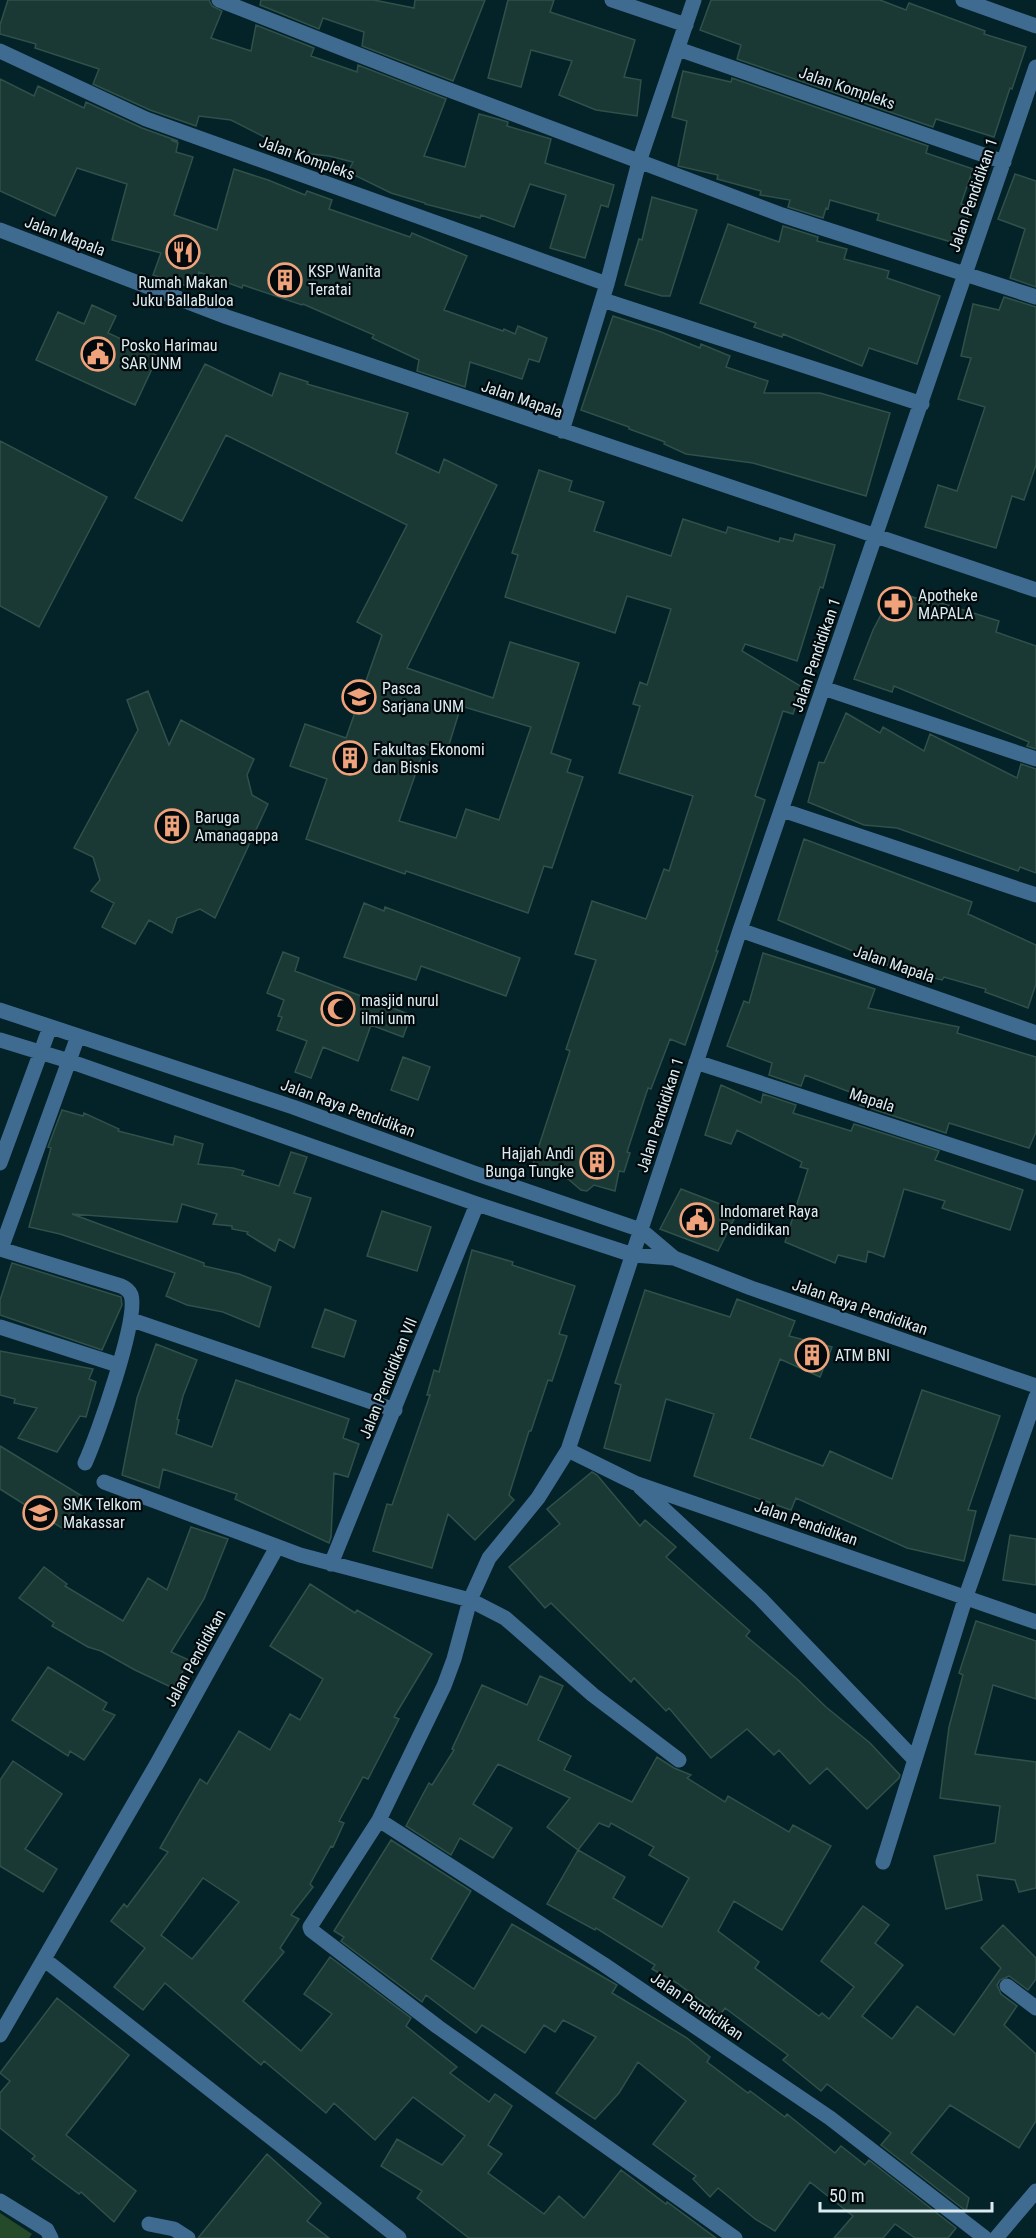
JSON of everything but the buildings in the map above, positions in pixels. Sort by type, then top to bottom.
[{"type":"street","points":[[219,0],[782,215],[1036,297]]},
{"type":"street","points":[[612,0],[686,25]]},
{"type":"street","points":[[562,431],[608,284],[639,162],[694,0]]},
{"type":"street","points":[[963,0],[1036,26]]},
{"type":"street","name":"Jalan Kompleks","points":[[678,49],[1004,162]]},
{"type":"street","name":"Jalan Kompleks","points":[[0,51],[146,119],[608,284]]},
{"type":"street","name":"Jalan Pendidikan 1","points":[[633,1255],[740,930],[1036,68]]},
{"type":"street","name":"Jalan Mapala","points":[[0,230],[227,317],[1036,590]]},
{"type":"street","points":[[603,300],[922,404]]},
{"type":"street","points":[[823,688],[1036,759]]},
{"type":"street","points":[[782,810],[1036,895]]},
{"type":"street","name":"Jalan Mapala","points":[[740,930],[1036,1032]]},
{"type":"street","name":"Jalan Raya Pendidikan","points":[[0,1010],[293,1107],[474,1173],[641,1230],[674,1258]]},
{"type":"street","points":[[0,1162],[50,1027]]},
{"type":"street","points":[[78,1036],[1,1249],[128,1290],[132,1303],[132,1320],[103,1417],[85,1463]]},
{"type":"street","name":"Jalan Raya Pendidikan","points":[[0,1040],[69,1061],[477,1204],[633,1255],[674,1258],[751,1288],[1036,1386]]},
{"type":"street","name":"Mapala","points":[[696,1062],[1036,1173]]},
{"type":"street","name":"Jalan Pendidikan VII","points":[[331,1564],[477,1204]]},
{"type":"street","points":[[633,1255],[568,1450],[538,1498],[489,1558],[470,1600],[444,1686],[379,1820],[310,1930],[438,2027],[735,2238]]},
{"type":"street","points":[[132,1320],[395,1410]]},
{"type":"street","points":[[0,1327],[118,1365]]},
{"type":"street","points":[[883,1862],[966,1596],[1036,1397]]},
{"type":"street","name":"Jalan Pendidikan","points":[[568,1450],[635,1483],[1036,1622]]},
{"type":"street","points":[[104,1482],[277,1547],[331,1564],[470,1600],[511,1623],[593,1695],[679,1760]]},
{"type":"street","points":[[635,1483],[760,1598],[915,1760]]},
{"type":"street","name":"Jalan Pendidikan","points":[[0,2035],[45,1960],[277,1547]]},
{"type":"street","name":"Jalan Pendidikan","points":[[379,1820],[603,1964],[820,2112],[985,2238]]},
{"type":"street","points":[[45,1960],[399,2238]]},
{"type":"street","points":[[1007,1986],[1036,2008]]},
{"type":"street","points":[[996,2238],[1036,2191]]},
{"type":"street","points":[[0,2201],[47,2230],[51,2238]]},
{"type":"street","points":[[149,2224],[174,2229],[188,2238]]},
{"type":"green space","points":[[0,2213],[32,2234],[29,2238],[0,2238]]},
{"type":"place","name":"Rumah Makan Juku BallaBuloa","points":[[183,252]]},
{"type":"place","name":"KSP Wanita Teratai","points":[[285,280]]},
{"type":"place","name":"Posko Harimau SAR UNM","points":[[98,354]]},
{"type":"place","name":"Apotheke MAPALA","points":[[895,604]]},
{"type":"place","name":"Pasca Sarjana UNM","points":[[359,697]]},
{"type":"place","name":"Fakultas Ekonomi dan Bisnis","points":[[350,758]]},
{"type":"place","name":"Baruga Amanagappa","points":[[172,826]]},
{"type":"place","name":"masjid nurul ilmi unm","points":[[338,1009]]},
{"type":"place","name":"Hajjah Andi Bunga Tungke","points":[[597,1162]]},
{"type":"place","name":"Indomaret Raya Pendidikan","points":[[697,1220]]},
{"type":"place","name":"ATM BNI","points":[[812,1355]]},
{"type":"place","name":"SMK Telkom Makassar","points":[[40,1513]]}]
